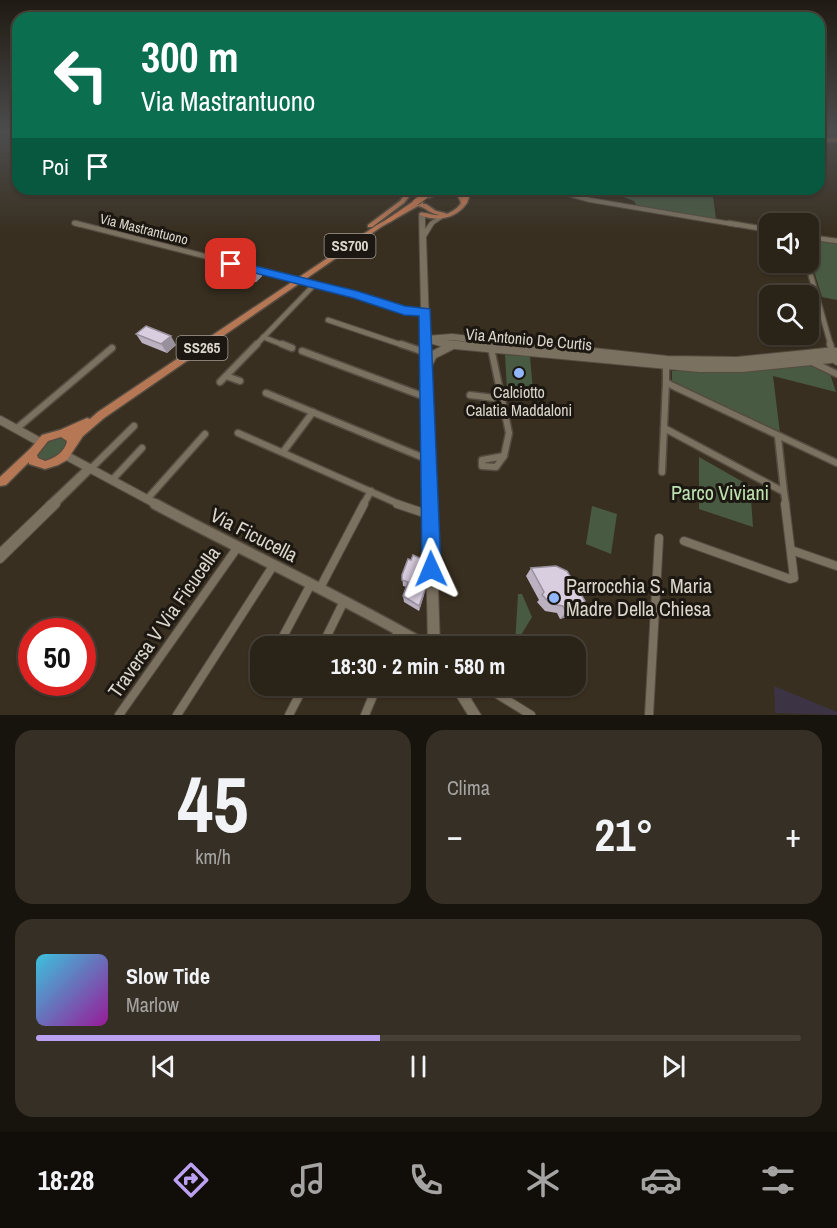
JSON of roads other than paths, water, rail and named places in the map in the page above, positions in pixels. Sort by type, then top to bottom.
[{"type":"highway","name":"SS700","points":[[388,220],[424,195]]},
{"type":"highway","points":[[464,203],[467,195]]},
{"type":"main road","points":[[300,280],[318,264],[395,208],[407,195]]},
{"type":"main road","points":[[427,195],[422,214],[434,636]]},
{"type":"main road","points":[[422,214],[427,195]]},
{"type":"main road","points":[[422,214],[450,214],[459,210],[464,203],[460,195]]},
{"type":"main road","points":[[424,205],[437,215]]},
{"type":"main road","points":[[424,237],[437,215]]},
{"type":"main road","name":"SS700","points":[[300,280],[388,220]]},
{"type":"main road","name":"SS265","points":[[1,483],[20,471],[56,462],[65,455],[80,433],[101,415],[300,280]]},
{"type":"main road","name":"SS265","points":[[1,483],[18,469],[37,446],[101,415]]},
{"type":"main road","points":[[62,433],[70,436],[72,443]]},
{"type":"main road","points":[[37,446],[33,461],[40,465]]},
{"type":"main road","points":[[462,696],[475,715]]},
{"type":"street","points":[[572,195],[759,228]]},
{"type":"street","name":"Via Mastrantuono","points":[[74,224],[300,280],[404,310],[425,312]]},
{"type":"street","points":[[819,239],[837,242]]},
{"type":"street","points":[[810,273],[834,356]]},
{"type":"street","points":[[220,382],[314,285]]},
{"type":"street","points":[[328,320],[426,353]]},
{"type":"street","name":"Via Antonio De Curtis","points":[[426,325],[434,333],[452,337],[666,367],[742,368],[834,356]]},
{"type":"street","points":[[263,337],[292,348]]},
{"type":"street","name":"Via Antonio De Curtis","points":[[426,339],[452,337]]},
{"type":"street","name":"Via Antonio De Curtis","points":[[426,339],[452,346],[698,362],[834,356]]},
{"type":"street","name":"Via Antonio De Curtis","points":[[427,366],[433,355],[452,346]]},
{"type":"street","points":[[16,429],[112,348]]},
{"type":"street","points":[[491,348],[509,433],[505,456]]},
{"type":"street","points":[[302,351],[428,398]]},
{"type":"street","points":[[807,361],[837,374]]},
{"type":"street","points":[[662,472],[666,367]]},
{"type":"street","points":[[226,376],[240,381]]},
{"type":"street","points":[[666,382],[837,463]]},
{"type":"street","points":[[266,393],[429,460]]},
{"type":"street","points":[[470,395],[502,399]]},
{"type":"street","points":[[283,452],[313,412]]},
{"type":"street","points":[[0,420],[16,429],[37,446]]},
{"type":"street","points":[[0,553],[134,426]]},
{"type":"street","points":[[664,428],[784,492]]},
{"type":"street","points":[[238,433],[430,515]]},
{"type":"street","points":[[148,498],[205,434]]},
{"type":"street","points":[[684,541],[790,579],[795,578],[778,437]]},
{"type":"street","points":[[113,479],[142,448]]},
{"type":"street","name":"Via Ficucella","points":[[65,455],[91,467],[237,548],[315,586],[408,636]]},
{"type":"street","points":[[0,559],[91,467]]},
{"type":"street","points":[[284,636],[371,491]]},
{"type":"street","points":[[649,715],[659,538]]},
{"type":"street","name":"Traversa V Via Ficucella","points":[[119,715],[237,548]]},
{"type":"street","points":[[791,550],[837,566]]},
{"type":"street","points":[[177,715],[273,566]]},
{"type":"street","points":[[327,636],[344,601]]},
{"type":"street","points":[[396,636],[398,631]]},
{"type":"street","points":[[289,715],[299,696]]},
{"type":"street","points":[[365,715],[373,696]]},
{"type":"street","points":[[467,696],[467,704]]},
{"type":"street","points":[[500,696],[531,715]]},
{"type":"place","name":"Calciotto Calatia Maddaloni","points":[[519,373]]},
{"type":"place","name":"Parrocchia S. Maria Madre Della Chiesa","points":[[554,598]]},
{"type":"park label","name":"Parco Viviani","points":[[720,493]]}]
